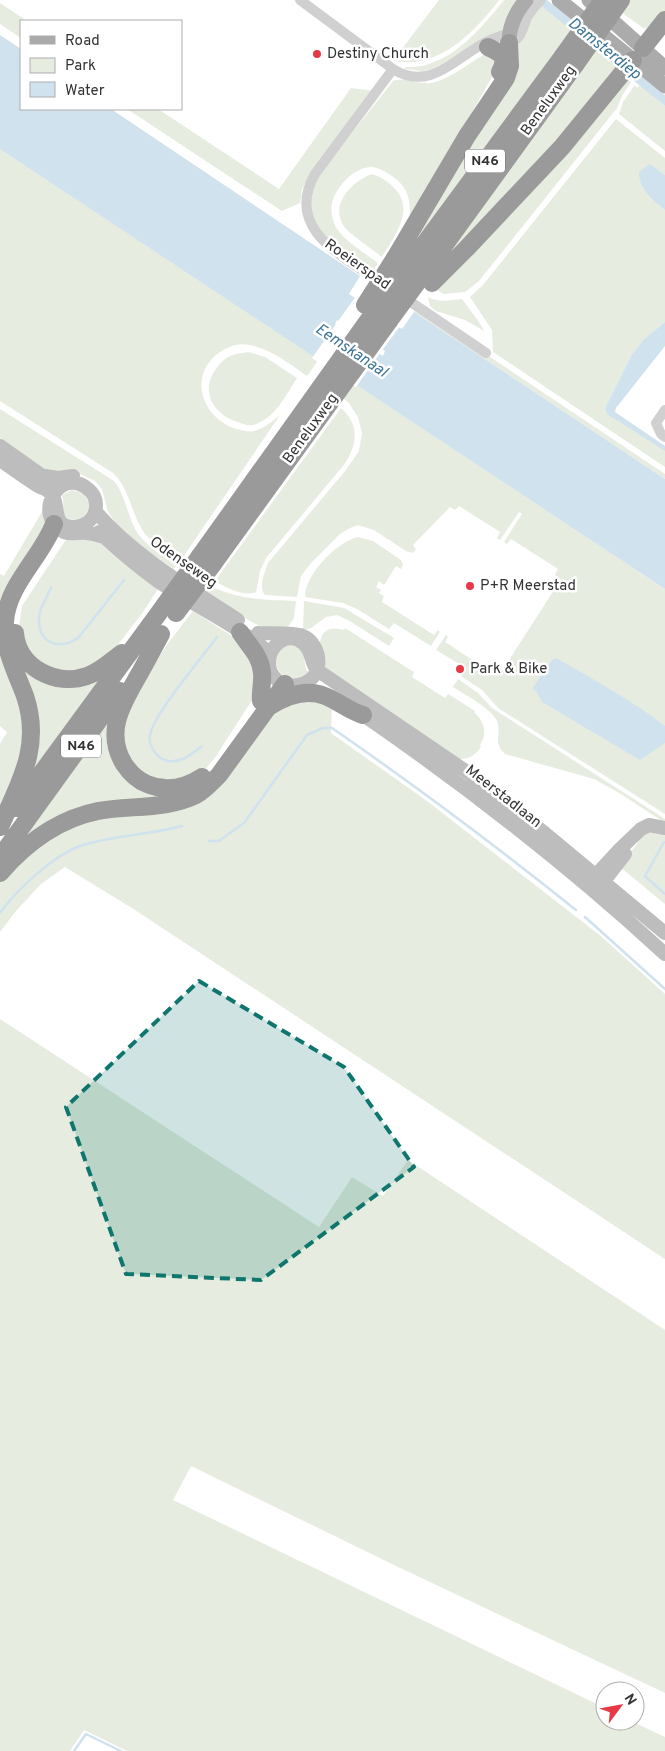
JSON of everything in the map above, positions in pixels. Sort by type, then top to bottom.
[{"type":"highway","name":"Beneluxweg","points":[[569,61],[603,0]]},
{"type":"highway","name":"Beneluxweg","points":[[320,402],[338,364],[350,328],[414,271],[569,61],[621,0]]},
{"type":"highway","name":"N46","points":[[414,271],[466,249],[562,147],[665,20]]},
{"type":"highway","name":"N46","points":[[478,119],[509,72],[511,54],[509,38]]},
{"type":"highway","name":"N46","points":[[414,271],[478,119],[484,99],[503,65],[503,59],[500,54],[482,48]]},
{"type":"highway","name":"Beneluxweg","points":[[0,829],[138,640],[170,609],[320,402],[385,326],[403,314],[414,271]]},
{"type":"highway","name":"N46","points":[[71,528],[25,593],[15,615],[15,638],[22,655],[34,668],[45,674],[58,678],[77,679],[97,671],[138,640]]},
{"type":"highway","name":"N46","points":[[0,829],[25,770],[31,744],[30,719],[26,698],[7,644],[5,621],[7,610],[17,586],[50,534],[71,528]]},
{"type":"highway","name":"Beneluxweg","points":[[0,857],[161,634],[170,609]]},
{"type":"highway","points":[[240,632],[253,649],[260,663],[264,704]]},
{"type":"highway","name":"N46","points":[[161,634],[125,700],[116,722],[115,734],[118,752],[128,770],[137,779],[148,784],[167,788],[186,786],[196,781],[220,759],[264,704],[309,692],[324,695],[353,712],[363,715]]},
{"type":"highway","name":"N46","points":[[0,873],[17,853],[65,821],[97,811],[157,805],[176,801],[196,795],[208,787],[219,775],[279,680]]},
{"type":"main road","points":[[559,0],[632,61],[663,73]]},
{"type":"main road","points":[[589,0],[632,61]]},
{"type":"main road","points":[[509,38],[514,16],[535,1]]},
{"type":"main road","points":[[0,446],[42,482]]},
{"type":"main road","points":[[0,460],[42,482],[49,481],[55,494]]},
{"type":"main road","points":[[42,482],[79,476],[90,481],[101,494],[107,532],[87,533],[71,528],[49,512],[55,494],[65,484],[76,483],[86,487],[94,496],[96,512],[92,519],[71,528]]},
{"type":"main road","name":"Odenseweg","points":[[96,512],[107,532],[140,568],[240,632],[275,644]]},
{"type":"main road","name":"Odenseweg","points":[[107,532],[275,644]]},
{"type":"main road","points":[[295,633],[309,639],[318,652],[313,675],[293,686],[279,680],[269,664],[275,644],[295,633]]},
{"type":"main road","name":"Meerstadlaan","points":[[313,675],[318,684],[459,782],[517,827],[665,954]]},
{"type":"main road","name":"Meerstadlaan","points":[[313,675],[467,772],[665,932]]},
{"type":"main road","points":[[591,889],[620,849],[638,832],[649,825],[665,828]]},
{"type":"street","points":[[300,0],[393,69],[406,75],[424,77],[436,73],[482,48],[509,38]]},
{"type":"street","name":"Roeierspad","points":[[393,69],[311,180],[306,201],[310,223],[317,235],[331,248],[486,353]]},
{"type":"street","points":[[665,410],[656,424],[661,434],[665,437]]},
{"type":"highlighted area","points":[[199,981],[344,1067],[414,1167],[261,1280],[126,1274],[66,1107]]},
{"type":"green space","points":[[439,0],[499,0],[466,37],[438,55],[408,62],[391,60],[390,56],[395,58]]},
{"type":"green space","points":[[504,0],[522,0],[504,30],[432,69],[421,71],[405,69],[405,67],[435,62],[462,46]]},
{"type":"green space","points":[[630,0],[665,0],[665,15],[650,29],[643,28],[621,12]]},
{"type":"green space","points":[[0,3],[26,20],[20,20],[20,37],[0,24]]},
{"type":"green space","points":[[542,6],[572,30],[406,257],[516,44],[525,36],[531,20]]},
{"type":"green space","points":[[595,48],[621,70],[586,113],[430,275]]},
{"type":"green space","points":[[485,54],[492,54],[498,66],[409,225],[410,208],[404,188],[384,171],[373,167],[359,170],[337,190],[331,209],[336,226],[350,243],[378,263],[373,271],[322,234],[312,217],[309,195],[315,180],[393,81],[432,83],[439,81]]},
{"type":"green space","points":[[628,80],[631,82],[617,108],[479,281],[465,292],[444,294],[435,289]]},
{"type":"green space","points":[[635,85],[637,88],[640,85],[665,106],[665,151],[619,114],[623,102]]},
{"type":"green space","points":[[351,88],[375,91],[308,178],[302,189],[300,203],[282,211],[129,110],[160,110],[279,189]]},
{"type":"green space","points":[[616,119],[665,158],[665,175],[650,164],[657,204],[665,210],[665,322],[644,339],[631,356],[605,408],[665,449],[665,467],[493,352],[492,330],[470,297],[483,285]]},
{"type":"green space","points":[[0,149],[319,359],[307,376],[265,350],[240,344],[225,349],[214,357],[206,367],[202,378],[205,401],[220,420],[231,427],[251,431],[264,427],[280,415],[181,560],[149,539],[137,520],[124,487],[113,473],[0,401]]},
{"type":"green space","points":[[372,174],[378,176],[395,189],[401,197],[403,206],[403,214],[397,232],[382,257],[348,231],[339,214],[340,205],[349,189]]},
{"type":"green space","points":[[428,297],[440,301],[462,299],[484,331],[465,320],[436,311],[430,306]]},
{"type":"green space","points":[[417,308],[665,474],[665,479],[414,312]]},
{"type":"green space","points":[[249,352],[265,357],[297,378],[274,412],[268,418],[253,425],[246,425],[229,419],[216,408],[209,394],[211,377],[223,360],[235,354]]},
{"type":"green space","points":[[332,368],[665,589],[665,814],[498,708],[482,690],[461,676],[466,668],[436,650],[446,635],[448,637],[445,642],[491,672],[496,667],[502,671],[561,579],[555,575],[558,569],[511,539],[507,544],[504,542],[522,514],[519,512],[500,540],[497,538],[500,532],[459,506],[455,510],[450,507],[413,545],[416,550],[412,553],[374,530],[358,525],[340,534],[311,563],[301,576],[297,597],[265,595],[262,583],[268,563],[346,470],[359,451],[362,433],[358,417],[348,402],[321,384]]},
{"type":"green space","points":[[341,408],[352,422],[355,436],[348,459],[266,558],[260,571],[256,592],[241,593],[215,581]]},
{"type":"green space","points":[[0,409],[114,481],[121,492],[132,523],[139,535],[176,566],[174,569],[143,548],[115,522],[108,512],[102,489],[95,481],[80,474],[50,473],[0,438]]},
{"type":"green space","points":[[72,490],[83,493],[89,503],[89,508],[85,515],[75,520],[66,517],[62,495]]},
{"type":"green space","points":[[46,505],[48,527],[6,599],[24,715],[23,761],[0,806],[0,744],[7,732],[0,726],[0,574],[4,576]]},
{"type":"green space","points":[[358,537],[373,541],[401,560],[403,565],[401,569],[396,566],[384,585],[379,581],[376,587],[381,590],[379,593],[384,596],[382,602],[434,635],[438,630],[440,632],[431,646],[394,623],[389,629],[357,609],[343,603],[305,597],[306,588],[316,569],[341,545]]},
{"type":"green space","points":[[69,539],[97,540],[158,589],[117,646],[92,668],[63,674],[31,658],[19,627],[22,606],[65,541]]},
{"type":"green space","points":[[210,586],[221,591],[252,598],[296,601],[294,618],[288,627],[262,627],[206,592]]},
{"type":"green space","points":[[304,601],[344,608],[394,638],[389,646],[337,615],[326,617],[311,628],[303,630]]},
{"type":"green space","points":[[193,611],[238,640],[251,651],[256,694],[216,756],[204,771],[184,781],[158,782],[137,771],[120,736],[137,690],[169,642]]},
{"type":"green space","points":[[334,628],[344,630],[345,628],[414,672],[412,677],[445,698],[448,694],[475,711],[484,727],[481,747],[477,752],[472,756],[459,759],[327,669],[321,654],[320,640],[328,630]]},
{"type":"green space","points":[[13,642],[43,677],[112,663],[26,783],[30,768]]},
{"type":"green space","points":[[291,645],[297,647],[303,653],[308,672],[299,678],[290,678],[283,675],[278,669],[276,662],[277,655],[282,649]]},
{"type":"green space","points":[[458,679],[478,693],[492,708],[665,819],[665,823],[594,779],[505,754],[499,746],[498,726],[494,716],[484,707],[453,687]]},
{"type":"green space","points":[[302,697],[332,703],[331,733],[427,801],[602,937],[665,994],[665,1259],[135,910],[65,867],[41,884],[0,932],[0,880],[33,847],[87,819],[177,805],[283,705]]},
{"type":"green space","points":[[118,707],[130,778],[195,785],[224,761],[189,792],[113,805],[9,858]]},
{"type":"green space","points":[[654,831],[665,834],[665,904],[620,867],[644,834]]},
{"type":"green space","points":[[0,1019],[319,1227],[352,1177],[383,1196],[408,1160],[665,1330],[665,1693],[645,1684],[645,1681],[640,1681],[396,1566],[191,1466],[173,1500],[595,1703],[595,1731],[645,1731],[645,1728],[665,1737],[665,1751],[127,1751],[84,1730],[70,1751],[0,1751]]},
{"type":"water","name":"Damsterdiep","points":[[534,0],[547,0],[665,95],[665,106]]},
{"type":"water","name":"Eemskanaal","points":[[0,35],[20,48],[20,110],[112,110],[360,276],[349,294],[402,329],[414,312],[665,479],[665,589],[0,149]],"holes":[[[337,320],[385,351],[383,356],[335,324]]]},
{"type":"water","points":[[650,164],[665,175],[665,210],[652,199],[641,184],[639,172]]},
{"type":"water","points":[[665,322],[665,346],[616,408],[615,412],[665,446],[665,451],[607,414],[605,408],[631,356],[644,339]]},
{"type":"water","points":[[556,658],[598,682],[665,726],[665,743],[640,760],[542,702],[536,691],[532,689],[552,660]]},
{"type":"pier","points":[[356,296],[401,325],[356,387],[312,358]]},
{"type":"waterway","points":[[51,588],[41,610],[39,626],[46,639],[57,644],[64,644],[72,642],[79,637],[124,580]]},
{"type":"waterway","points":[[202,746],[191,755],[178,761],[168,761],[160,758],[154,751],[150,743],[150,735],[160,713],[217,637]]},
{"type":"waterway","points":[[209,841],[219,841],[244,823],[307,735],[323,728],[332,728],[456,817],[576,910]]},
{"type":"waterway","points":[[0,913],[37,873],[72,850],[95,842],[182,826]]},
{"type":"waterway","points":[[664,842],[645,876],[665,894]]},
{"type":"waterway","points":[[585,917],[665,989]]},
{"type":"waterway","points":[[74,1751],[86,1734],[121,1751]]},
{"type":"place","name":"Destiny Church","points":[[317,54]]},
{"type":"place","name":"P+R Meerstad","points":[[470,586]]},
{"type":"place","name":"Park & Bike","points":[[460,669]]}]
